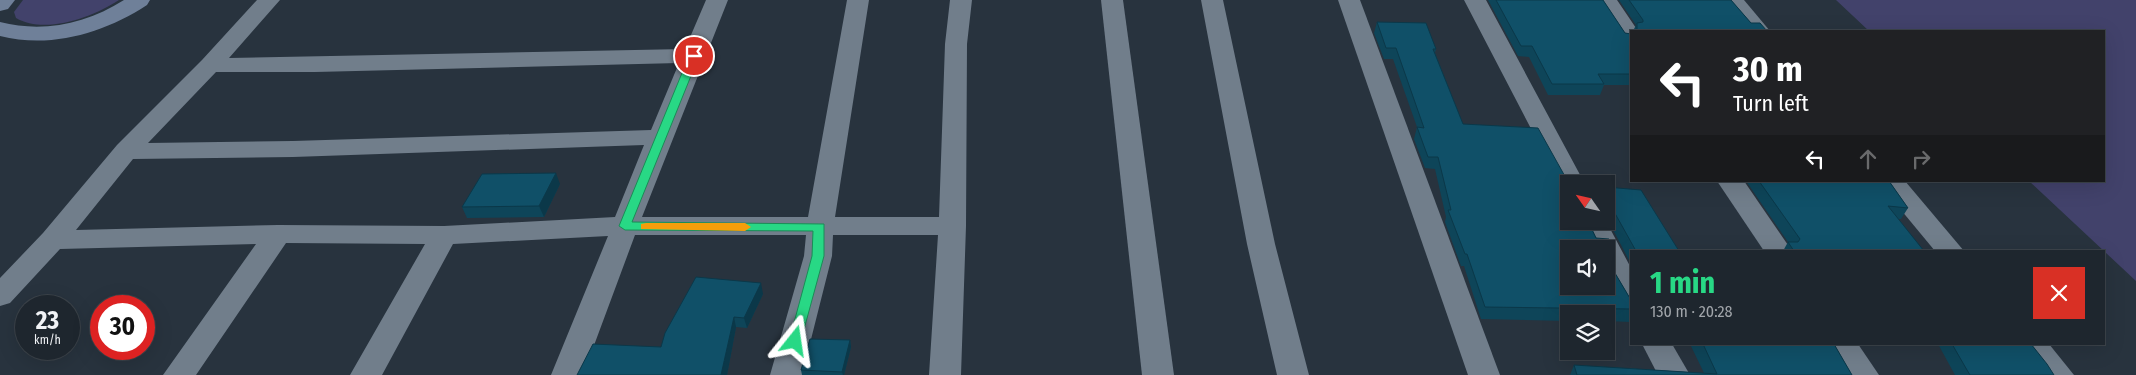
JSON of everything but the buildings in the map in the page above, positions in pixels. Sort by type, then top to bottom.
[{"type":"street","points":[[0,4],[4,0]]},
{"type":"street","points":[[0,28],[11,32],[29,34],[59,31],[99,20],[139,0]]},
{"type":"street","points":[[0,296],[53,240],[126,151],[210,65],[269,0]]},
{"type":"street","points":[[568,375],[660,136],[717,0]]},
{"type":"street","points":[[786,375],[818,256],[820,227],[858,0]]},
{"type":"street","points":[[946,375],[956,44],[961,0]]},
{"type":"street","points":[[1112,0],[1158,375]]},
{"type":"street","points":[[1212,0],[1261,244],[1293,375]]},
{"type":"street","points":[[1349,0],[1484,375]]},
{"type":"street","points":[[1475,0],[1567,175]]},
{"type":"street","points":[[1606,0],[1630,36]]},
{"type":"street","points":[[1732,0],[1758,30]]},
{"type":"street","points":[[210,65],[315,65],[694,56]]},
{"type":"street","points":[[126,151],[303,149],[660,136]]},
{"type":"street","points":[[1731,182],[1777,250]]},
{"type":"street","points":[[1891,182],[1949,250]]},
{"type":"street","points":[[53,240],[278,234],[444,235],[625,226],[952,226]]},
{"type":"street","points":[[1597,230],[1630,292]]},
{"type":"street","points":[[179,375],[278,234]]},
{"type":"street","points":[[366,375],[444,235]]},
{"type":"street","points":[[1659,345],[1674,375]]},
{"type":"street","points":[[1843,345],[1864,375]]},
{"type":"street","points":[[2032,345],[2058,375]]},
{"type":"shaded area","points":[[23,0],[119,0],[83,18],[69,22],[41,25],[28,23],[16,18],[14,12]]},
{"type":"shaded area","points":[[1836,0],[2136,0],[2136,281],[2030,182],[2105,182],[2105,30],[1868,30]]},
{"type":"slow traffic","points":[[646,226],[745,227]]},
{"type":"route","points":[[694,56],[625,226],[820,227],[818,256],[795,341]]}]
